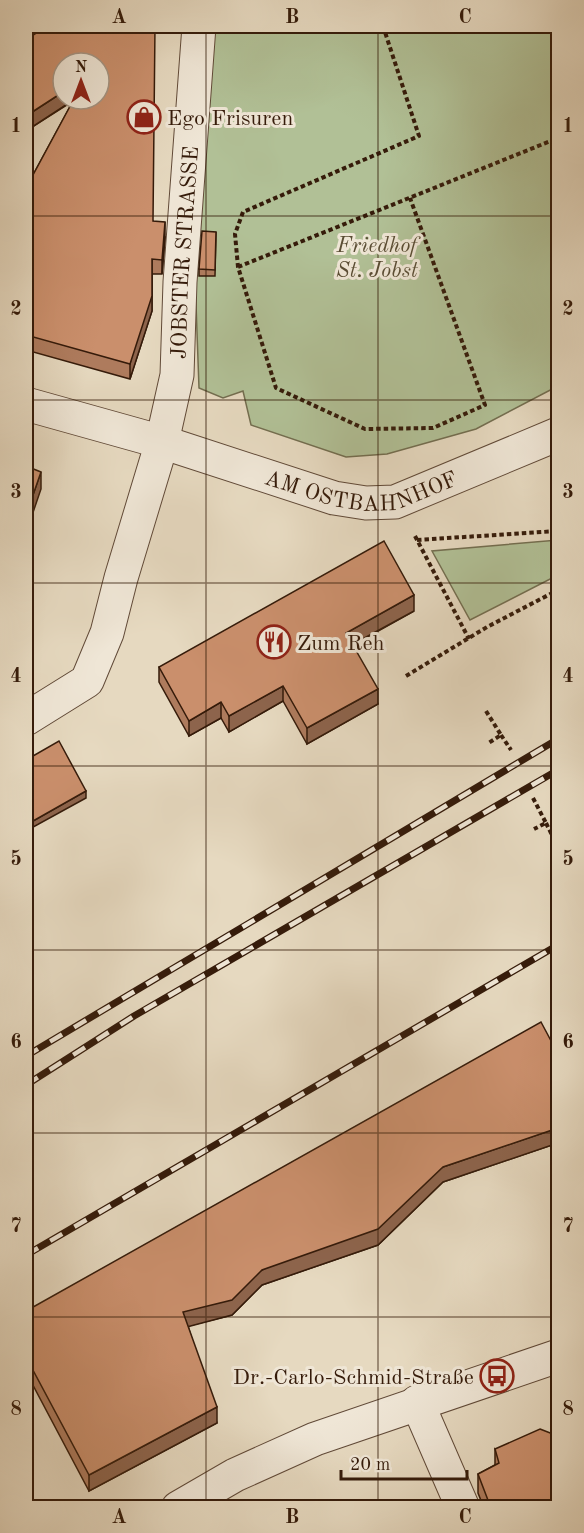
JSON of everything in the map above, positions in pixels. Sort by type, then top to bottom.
[{"type":"street","name":"JOBSTER STRASSE","points":[[162,442],[177,375],[180,282],[199,26]]},
{"type":"street","name":"AM OSTBAHNHOF","points":[[26,404],[162,442],[334,498],[366,503],[396,502],[557,435]]},
{"type":"street","points":[[26,719],[87,681],[107,633],[120,578],[162,442]]},
{"type":"street","points":[[178,1508],[235,1475],[315,1439],[417,1402],[558,1356]]},
{"type":"street","points":[[417,1402],[463,1508]]},
{"type":"path","points":[[383,26],[419,136],[243,212],[235,234],[238,267],[276,388],[365,429],[433,428],[486,405],[410,198]]},
{"type":"path","points":[[238,267],[558,138]]},
{"type":"path","points":[[469,639],[417,540],[558,531]]},
{"type":"path","points":[[406,676],[558,590]]},
{"type":"path","points":[[486,711],[511,750]]},
{"type":"path","points":[[487,744],[501,735]]},
{"type":"path","points":[[533,798],[555,841]]},
{"type":"path","points":[[534,829],[546,823]]},
{"type":"green space","name":"Friedhof St. Jobst","points":[[208,26],[558,26],[558,386],[476,429],[387,454],[346,457],[251,425],[243,391],[223,398],[199,388],[195,276]]},
{"type":"green space","points":[[558,540],[558,575],[470,620],[432,551]]},
{"type":"building","points":[[47,26],[155,26],[153,221],[165,222],[162,260],[152,259],[152,296],[130,364],[26,335],[26,188],[68,111],[111,111],[111,51],[51,51],[51,100],[26,116],[26,40]]},
{"type":"building","points":[[202,231],[216,232],[215,270],[199,269]]},
{"type":"building","points":[[26,466],[41,472],[26,515]]},
{"type":"building","points":[[384,541],[414,595],[346,633],[378,689],[307,728],[283,686],[229,716],[221,702],[189,721],[159,667]]},
{"type":"building","points":[[59,741],[86,791],[26,825],[26,760]]},
{"type":"building","points":[[541,1022],[558,1054],[558,1128],[443,1167],[378,1229],[262,1270],[232,1300],[183,1312],[217,1407],[89,1475],[26,1357],[26,1311]]},
{"type":"building","points":[[540,1429],[558,1436],[558,1508],[491,1508],[478,1474],[499,1463],[495,1449]]},
{"type":"railway","points":[[26,1056],[558,739]]},
{"type":"railway","points":[[26,1085],[134,1016],[558,770]]},
{"type":"railway","points":[[26,1255],[558,945]]},
{"type":"place","name":"Ego Frisuren","points":[[144,117]]},
{"type":"place","name":"Zum Reh","points":[[274,642]]},
{"type":"place","name":"Dr.-Carlo-Schmid-Straße","points":[[497,1376]]}]
